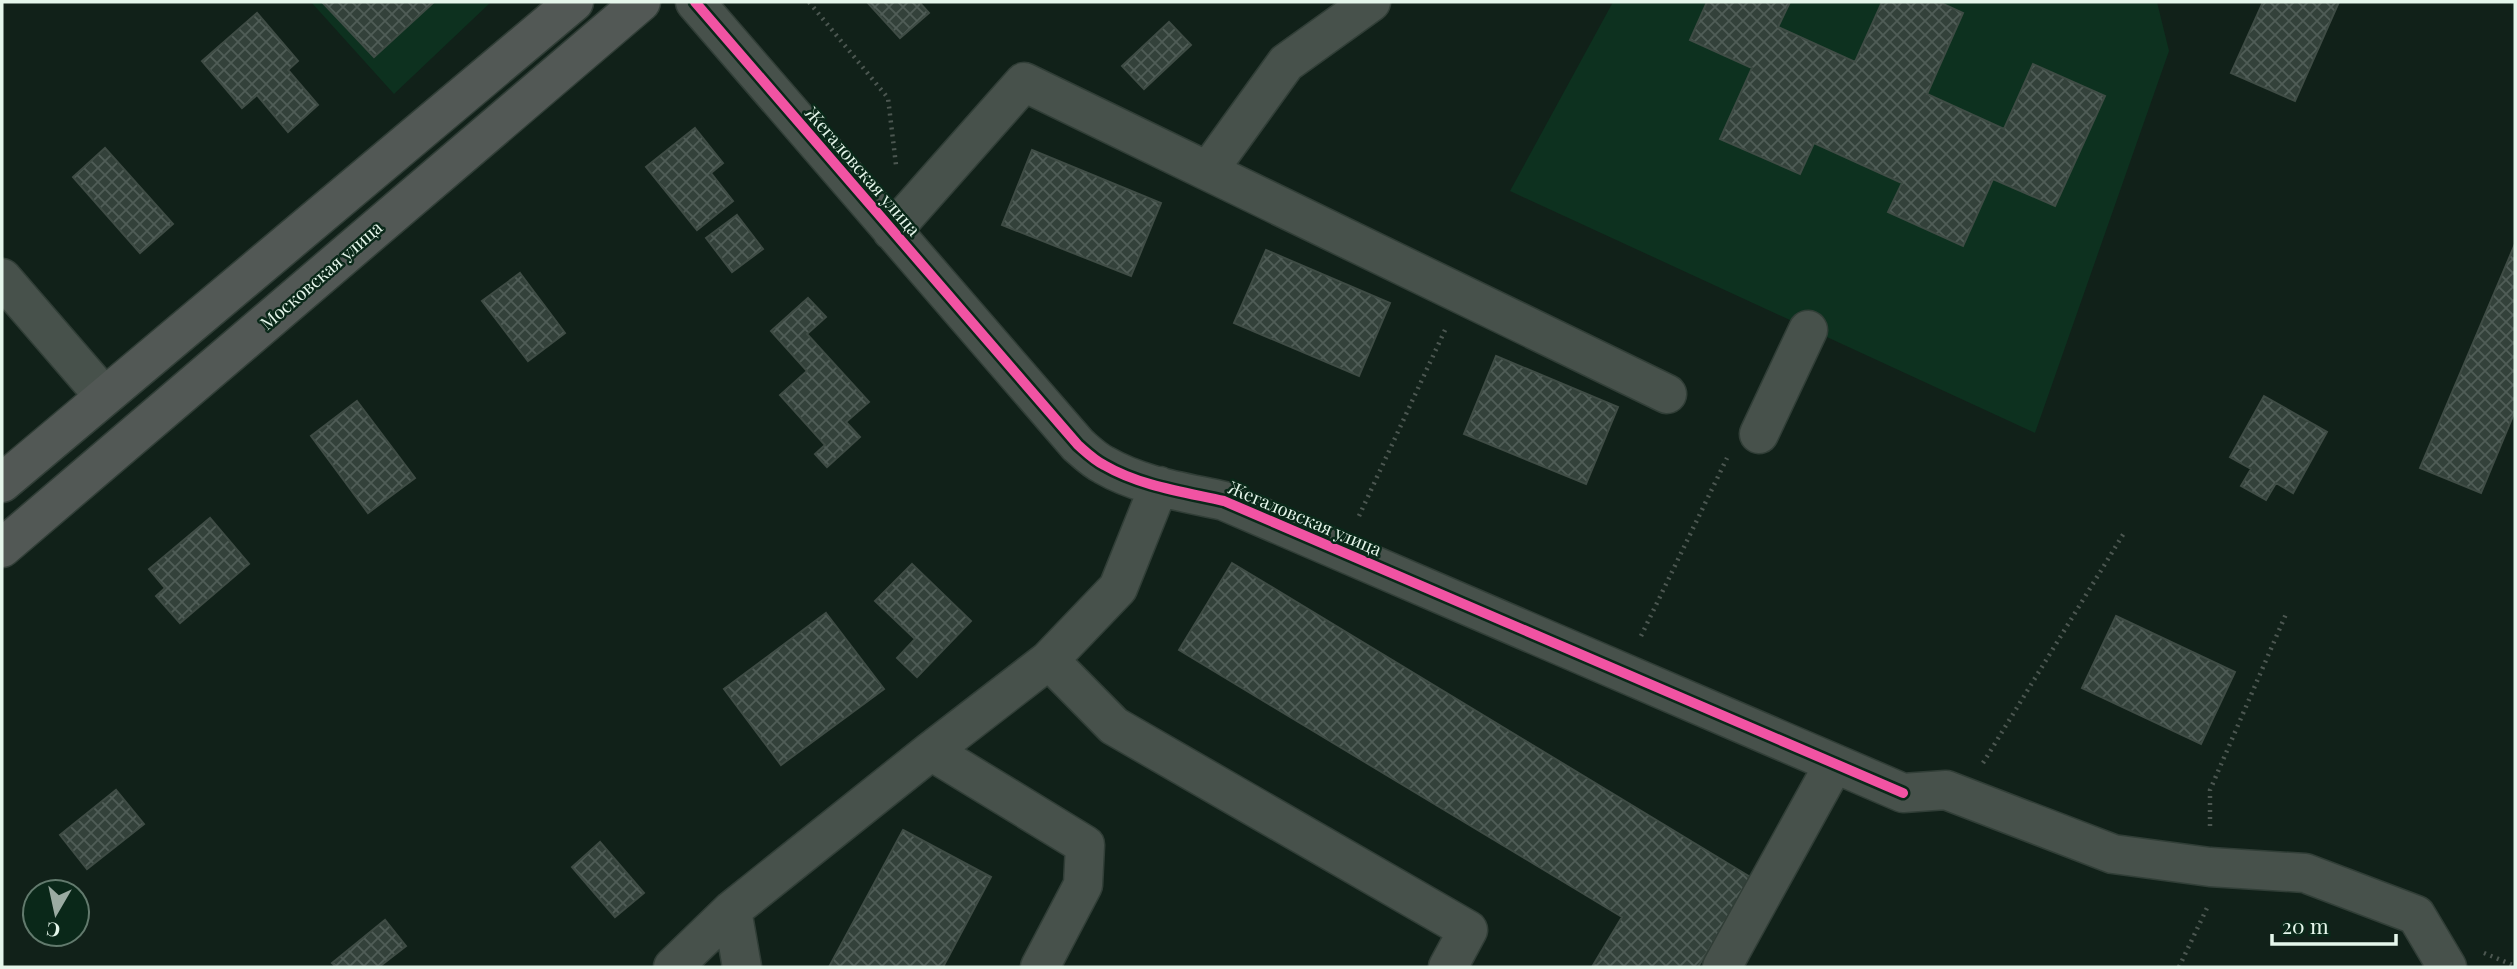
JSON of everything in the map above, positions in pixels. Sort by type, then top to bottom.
[{"type":"main road","points":[[2,483],[575,2]]},
{"type":"main road","name":"Московская улица","points":[[2,548],[641,2]]},
{"type":"street","name":"Жегаловская улица","points":[[695,2],[897,225],[1078,445],[1101,464],[1159,486],[1224,501],[1903,793],[1946,790]]},
{"type":"street","points":[[1208,171],[1286,63],[1371,2]]},
{"type":"street","points":[[897,225],[1024,82],[1667,394]]},
{"type":"street","points":[[2,278],[104,396]]},
{"type":"street","points":[[1745,441],[1808,330]]},
{"type":"street","points":[[673,967],[732,910],[1049,660],[1118,587],[1159,486]]},
{"type":"street","points":[[1049,660],[1114,726],[1468,930],[1448,967]]},
{"type":"street","points":[[931,751],[1085,845],[1083,885],[1040,967]]},
{"type":"street","points":[[1722,967],[1834,764]]},
{"type":"street","points":[[1946,790],[2113,854],[2210,867],[2305,873],[2416,915],[2447,967]]},
{"type":"street","points":[[732,910],[742,967]]},
{"type":"path","points":[[809,2],[888,98],[897,225]]},
{"type":"path","points":[[1356,523],[1461,295]]},
{"type":"path","points":[[1636,648],[1745,441]]},
{"type":"path","points":[[1946,790],[1970,785],[2124,533]]},
{"type":"path","points":[[2179,967],[2212,897],[2210,790],[2286,614]]},
{"type":"shaded area","points":[[311,2],[491,2],[394,94]]},
{"type":"shaded area","points":[[1613,2],[2157,2],[2169,51],[2035,433],[1510,191]]},
{"type":"building","points":[[322,2],[434,2],[374,57]]},
{"type":"building","points":[[867,2],[919,2],[929,13],[900,38]]},
{"type":"building","points":[[1707,2],[1790,2],[1778,27],[1855,62],[1882,2],[1939,2],[1963,13],[1927,94],[2004,129],[2033,64],[2105,96],[2055,206],[1993,179],[1963,246],[1888,212],[1902,183],[1814,143],[1800,174],[1720,139],[1752,68],[1690,40]]},
{"type":"building","points":[[2263,2],[2339,2],[2295,101],[2231,73]]},
{"type":"building","points":[[257,13],[298,61],[288,70],[318,105],[288,132],[257,95],[242,108],[202,61]]},
{"type":"building","points":[[1169,22],[1191,45],[1144,89],[1122,66]]},
{"type":"building","points":[[695,128],[723,163],[711,173],[733,201],[697,230],[646,167]]},
{"type":"building","points":[[105,148],[173,224],[140,253],[73,177]]},
{"type":"building","points":[[1032,150],[1161,203],[1131,276],[1002,225]]},
{"type":"building","points":[[737,215],[763,249],[732,272],[706,238]]},
{"type":"building","points":[[2515,244],[2515,411],[2481,493],[2420,468]]},
{"type":"building","points":[[1266,250],[1390,303],[1359,376],[1234,323]]},
{"type":"building","points":[[520,273],[565,333],[528,361],[482,301]]},
{"type":"building","points":[[808,298],[826,317],[807,334],[869,402],[846,422],[860,437],[827,467],[815,454],[825,445],[780,395],[807,371],[771,331]]},
{"type":"building","points":[[1496,356],[1618,407],[1586,484],[1464,434]]},
{"type":"building","points":[[2264,396],[2327,432],[2293,493],[2276,483],[2266,500],[2241,486],[2251,469],[2230,457]]},
{"type":"building","points":[[357,401],[415,478],[368,513],[311,436]]},
{"type":"building","points":[[210,518],[249,564],[180,623],[156,596],[165,588],[149,569]]},
{"type":"building","points":[[1232,563],[1752,878],[1698,967],[1592,967],[1622,917],[1179,650]]},
{"type":"building","points":[[912,564],[971,621],[917,677],[897,658],[915,639],[875,601]]},
{"type":"building","points":[[826,613],[884,689],[781,765],[724,689]]},
{"type":"building","points":[[2116,616],[2235,672],[2201,744],[2082,688]]},
{"type":"building","points":[[116,790],[144,824],[87,869],[60,835]]},
{"type":"building","points":[[903,830],[991,877],[943,967],[829,967]]},
{"type":"building","points":[[600,842],[644,893],[615,917],[572,867]]},
{"type":"building","points":[[385,920],[406,946],[379,967],[336,967],[332,963]]},
{"type":"cycle path","points":[[695,2],[1078,445],[1097,461],[1147,483],[1224,501],[1903,793]]}]
